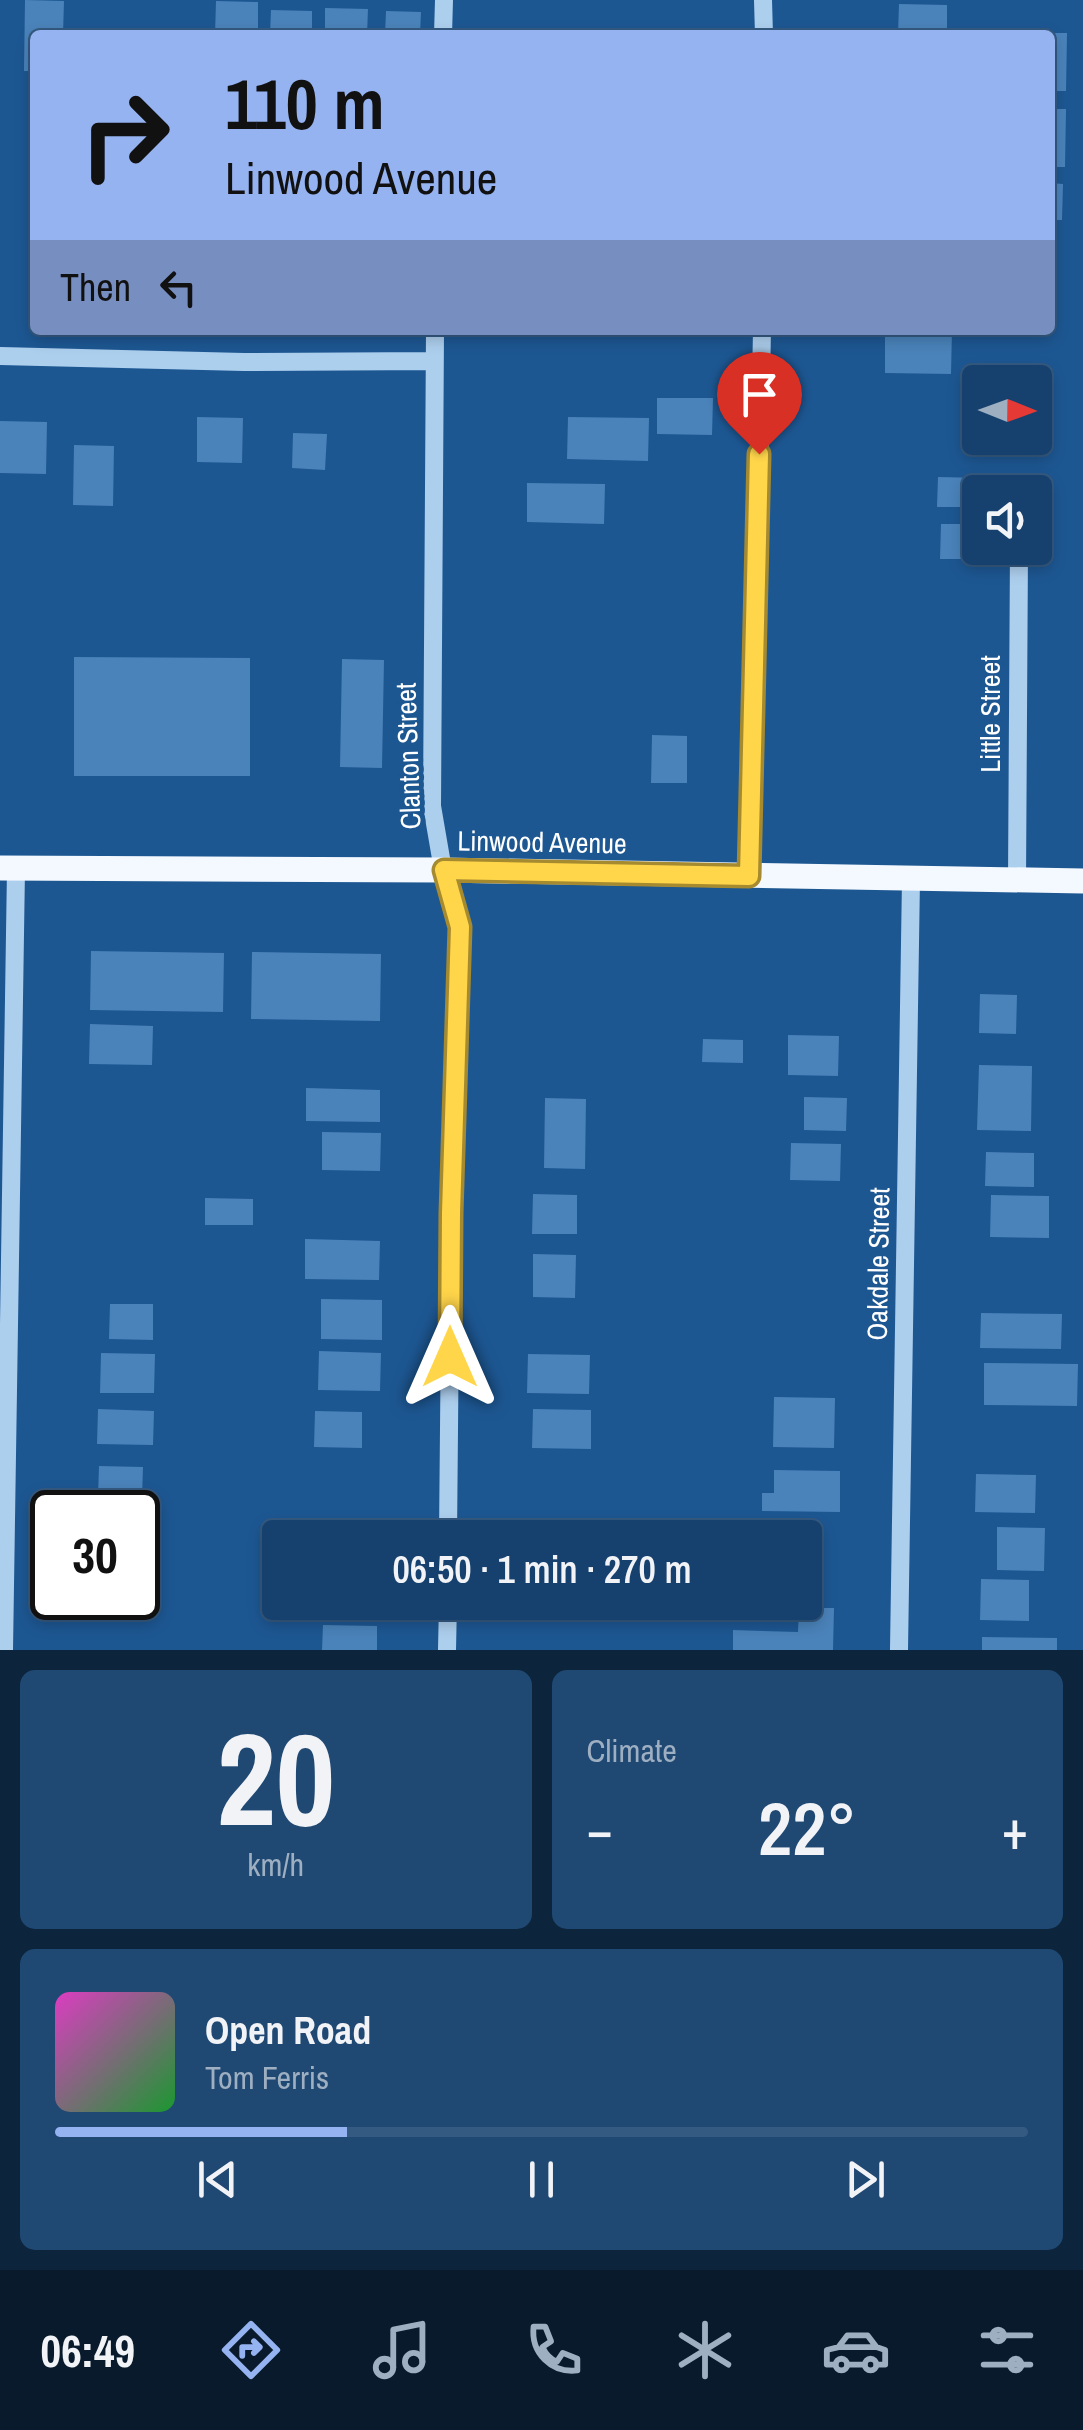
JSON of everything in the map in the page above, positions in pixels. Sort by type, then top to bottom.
[{"type":"main road","name":"Linwood Avenue","points":[[8,869],[444,870],[1083,881]]},
{"type":"street","points":[[443,30],[444,0]]},
{"type":"street","points":[[763,0],[764,30]]},
{"type":"street","name":"Clanton Street","points":[[435,335],[432,806],[460,927],[451,1213],[448,1520]]},
{"type":"street","points":[[749,876],[762,335]]},
{"type":"street","points":[[0,356],[244,362],[434,361]]},
{"type":"street","name":"Little Street","points":[[1017,880],[1019,565]]},
{"type":"street","points":[[4,1650],[8,869]]},
{"type":"street","name":"Oakdale Street","points":[[899,1650],[911,879]]},
{"type":"street","points":[[447,1650],[448,1620]]},
{"type":"building","points":[[25,0],[64,1],[63,30],[30,30],[30,71],[24,71]]},
{"type":"building","points":[[216,1],[258,2],[258,30],[215,30]]},
{"type":"building","points":[[899,4],[947,5],[947,30],[898,30]]},
{"type":"building","points":[[325,8],[368,9],[367,30],[325,30]]},
{"type":"building","points":[[271,10],[312,11],[312,30],[270,30]]},
{"type":"building","points":[[386,11],[421,12],[420,30],[385,30]]},
{"type":"building","points":[[1055,33],[1067,33],[1066,91],[1055,91]]},
{"type":"building","points":[[1055,109],[1066,109],[1065,167],[1055,167]]},
{"type":"building","points":[[1055,183],[1063,184],[1062,220],[1055,220]]},
{"type":"building","points":[[885,335],[952,335],[951,374],[885,373]]},
{"type":"building","points":[[657,398],[713,398],[712,435],[657,434]]},
{"type":"building","points":[[197,417],[243,418],[242,463],[197,462]]},
{"type":"building","points":[[568,417],[649,418],[648,461],[567,459]]},
{"type":"building","points":[[0,421],[47,422],[46,474],[0,473]]},
{"type":"building","points":[[293,433],[327,434],[325,470],[292,468]]},
{"type":"building","points":[[74,445],[114,446],[113,506],[73,505]]},
{"type":"building","points":[[938,477],[962,478],[962,507],[937,507]]},
{"type":"building","points":[[527,483],[605,484],[604,524],[527,522]]},
{"type":"building","points":[[941,524],[962,524],[962,559],[940,559]]},
{"type":"building","points":[[74,657],[250,658],[250,776],[74,776]]},
{"type":"building","points":[[342,659],[384,660],[382,768],[340,767]]},
{"type":"building","points":[[652,735],[687,736],[687,783],[651,783]]},
{"type":"building","points":[[91,951],[224,953],[223,1012],[90,1010]]},
{"type":"building","points":[[252,952],[381,954],[380,1021],[251,1019]]},
{"type":"building","points":[[980,994],[1017,995],[1016,1034],[979,1033]]},
{"type":"building","points":[[90,1024],[153,1026],[152,1065],[89,1064]]},
{"type":"building","points":[[788,1035],[839,1036],[838,1076],[788,1075]]},
{"type":"building","points":[[703,1039],[743,1040],[743,1063],[702,1062]]},
{"type":"building","points":[[979,1065],[1032,1066],[1031,1131],[977,1130]]},
{"type":"building","points":[[306,1088],[380,1090],[380,1122],[306,1121]]},
{"type":"building","points":[[804,1097],[847,1098],[846,1131],[804,1130]]},
{"type":"building","points":[[545,1098],[586,1099],[585,1169],[544,1168]]},
{"type":"building","points":[[322,1132],[381,1133],[380,1171],[322,1170]]},
{"type":"building","points":[[791,1143],[841,1144],[840,1181],[790,1180]]},
{"type":"building","points":[[986,1152],[1034,1153],[1034,1187],[985,1186]]},
{"type":"building","points":[[533,1194],[577,1195],[577,1234],[532,1234]]},
{"type":"building","points":[[991,1195],[1049,1196],[1049,1238],[990,1237]]},
{"type":"building","points":[[205,1198],[253,1199],[253,1225],[205,1225]]},
{"type":"building","points":[[305,1239],[380,1241],[379,1280],[305,1279]]},
{"type":"building","points":[[533,1254],[576,1255],[575,1298],[533,1297]]},
{"type":"building","points":[[321,1299],[382,1300],[382,1340],[321,1339]]},
{"type":"building","points":[[110,1304],[153,1304],[153,1340],[109,1339]]},
{"type":"building","points":[[981,1313],[1062,1314],[1061,1349],[980,1348]]},
{"type":"building","points":[[319,1351],[381,1353],[380,1391],[318,1390]]},
{"type":"building","points":[[101,1353],[155,1354],[154,1393],[100,1393]]},
{"type":"building","points":[[528,1354],[590,1355],[589,1394],[527,1393]]},
{"type":"building","points":[[984,1363],[1078,1364],[1077,1406],[984,1405]]},
{"type":"building","points":[[774,1397],[835,1398],[834,1448],[773,1447]]},
{"type":"building","points":[[98,1409],[154,1411],[153,1445],[97,1444]]},
{"type":"building","points":[[533,1409],[591,1410],[591,1449],[532,1448]]},
{"type":"building","points":[[315,1411],[362,1412],[362,1448],[314,1447]]},
{"type":"building","points":[[99,1466],[143,1467],[142,1490],[98,1490]]},
{"type":"building","points":[[774,1470],[840,1471],[840,1512],[762,1511],[762,1493],[774,1493]]},
{"type":"building","points":[[976,1474],[1036,1475],[1035,1513],[975,1512]]},
{"type":"building","points":[[997,1527],[1045,1528],[1044,1571],[997,1570]]},
{"type":"building","points":[[981,1579],[1029,1580],[1029,1621],[980,1620]]},
{"type":"building","points":[[822,1608],[834,1608],[833,1650],[733,1650],[733,1630],[798,1632],[798,1620],[822,1620]]},
{"type":"building","points":[[323,1625],[377,1626],[377,1650],[322,1650]]},
{"type":"building","points":[[982,1637],[1057,1638],[1057,1650],[982,1650]]},
{"type":"route","points":[[450,1357],[460,927],[444,870],[749,876],[759,454]]}]
